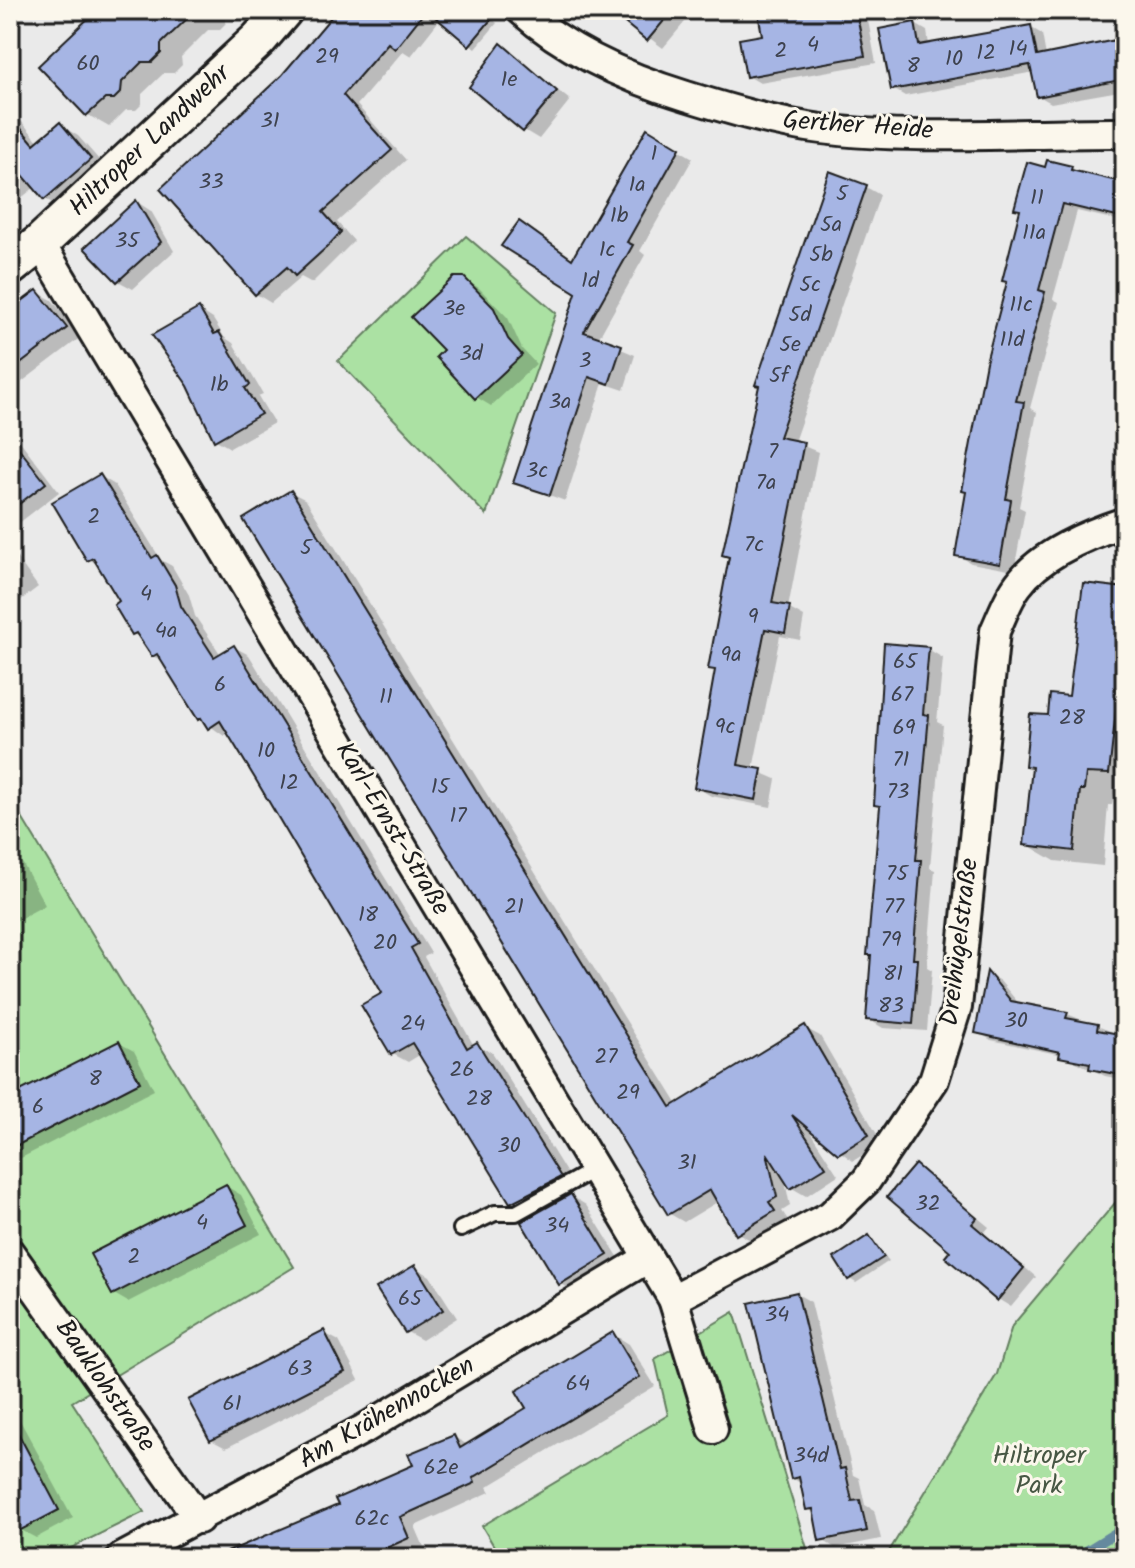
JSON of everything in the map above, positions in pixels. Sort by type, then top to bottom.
[{"type":"street","name":"Hiltroper Landwehr","points":[[10,267],[40,243],[259,39],[284,10]]},
{"type":"street","name":"Gerther Heide","points":[[521,10],[616,71],[661,89],[780,123],[871,133],[1125,133]]},
{"type":"street","name":"Karl-Ernst-Straße","points":[[40,243],[673,1299],[713,1429]]},
{"type":"street","name":"Dreihügelstraße","points":[[673,1299],[830,1216],[874,1170],[934,1080],[957,1007],[995,631],[1018,584],[1053,556],[1093,533],[1125,522]]},
{"type":"street","name":"Bauklohstraße","points":[[10,1253],[199,1519]]},
{"type":"street","name":"Am Krähennocken","points":[[121,1558],[364,1429],[648,1258]]},
{"type":"lane","points":[[461,1229],[495,1213],[516,1213],[595,1169]]},
{"type":"green space","points":[[466,236],[556,313],[486,515],[338,361]]},
{"type":"green space","points":[[10,798],[294,1267],[72,1402],[144,1512],[51,1558],[10,1558]]},
{"type":"green space","name":"Hiltroper Park","points":[[1125,1191],[1125,1558],[885,1558],[997,1374],[1012,1326]]},
{"type":"green space","points":[[734,1312],[810,1558],[501,1558],[482,1526],[668,1415],[655,1359]]},
{"type":"building","points":[[97,10],[196,10],[161,44],[161,53],[152,62],[142,62],[122,82],[121,92],[114,99],[105,99],[86,116],[38,66]]},
{"type":"building","points":[[337,10],[426,10],[395,49],[388,43],[343,95],[392,150],[323,212],[341,232],[328,246],[295,276],[287,267],[255,295],[160,189],[282,75]]},
{"type":"building","points":[[427,10],[499,10],[469,46]]},
{"type":"building","points":[[609,10],[673,10],[647,41]]},
{"type":"building","points":[[773,10],[856,10],[865,56],[746,77],[739,39],[762,35],[758,13]]},
{"type":"building","points":[[915,22],[919,45],[1031,25],[1037,56],[1125,38],[1125,79],[1037,97],[1030,65],[891,90],[879,29]]},
{"type":"building","points":[[501,43],[557,91],[523,132],[469,87]]},
{"type":"building","points":[[10,116],[34,144],[60,122],[91,159],[44,200],[10,160]]},
{"type":"building","points":[[647,128],[680,148],[627,242],[633,245],[584,332],[622,345],[609,384],[589,377],[550,495],[513,483],[576,293],[501,246],[519,221],[572,259]]},
{"type":"building","points":[[1047,160],[1072,166],[1071,170],[1125,183],[1125,219],[1062,204],[1039,290],[1045,292],[1016,401],[1024,402],[1006,499],[1011,500],[1000,564],[955,556],[966,492],[962,491],[986,362],[1007,282],[1002,281],[1020,210],[1014,209],[1027,162],[1045,167]]},
{"type":"building","points":[[829,171],[867,185],[779,437],[804,442],[772,603],[790,606],[785,633],[765,629],[738,765],[762,769],[756,800],[694,788],[715,670],[708,669],[729,557],[722,555],[759,386],[755,385]]},
{"type":"building","points":[[136,200],[161,242],[117,282],[84,248]]},
{"type":"building","points":[[454,277],[464,277],[494,308],[508,339],[522,355],[475,399],[436,357],[443,350],[411,317]]},
{"type":"building","points":[[37,290],[67,328],[10,372],[10,310]]},
{"type":"building","points":[[199,308],[214,334],[219,332],[250,385],[245,388],[261,414],[214,441],[188,386],[152,335]]},
{"type":"building","points":[[10,437],[46,483],[10,511]]},
{"type":"building","points":[[100,474],[152,558],[157,555],[175,585],[181,606],[214,657],[234,645],[418,944],[411,948],[467,1048],[477,1042],[561,1177],[510,1203],[412,1043],[391,1055],[361,1005],[382,993],[220,721],[208,729],[201,718],[198,720],[157,654],[152,657],[136,633],[132,635],[114,605],[119,601],[93,558],[87,561],[52,502]]},
{"type":"building","points":[[291,490],[671,1107],[805,1025],[869,1135],[838,1154],[792,1115],[826,1167],[790,1189],[767,1153],[777,1197],[769,1202],[775,1211],[736,1235],[710,1190],[668,1215],[243,519]]},
{"type":"building","points":[[1083,583],[1125,588],[1125,673],[1122,702],[1117,702],[1109,774],[1086,773],[1084,790],[1080,790],[1074,851],[1024,845],[1032,767],[1025,766],[1030,714],[1048,715],[1050,694],[1069,696]]},
{"type":"building","points":[[884,643],[929,647],[923,714],[929,715],[916,860],[921,860],[913,959],[918,959],[913,1024],[866,1020],[871,955],[867,955],[880,806],[874,805]]},
{"type":"building","points":[[987,971],[1011,1001],[1068,1012],[1066,1018],[1098,1024],[1097,1030],[1125,1035],[1121,1075],[1089,1069],[1090,1063],[1059,1057],[1060,1052],[975,1033]]},
{"type":"building","points":[[119,1041],[140,1082],[10,1149],[10,1096]]},
{"type":"building","points":[[915,1164],[977,1218],[972,1224],[1024,1268],[997,1301],[945,1257],[950,1251],[887,1197]]},
{"type":"building","points":[[226,1184],[247,1225],[112,1295],[90,1254]]},
{"type":"building","points":[[571,1194],[608,1255],[559,1285],[521,1222]]},
{"type":"building","points":[[869,1235],[884,1257],[848,1280],[834,1258]]},
{"type":"building","points":[[415,1265],[443,1310],[405,1333],[376,1288]]},
{"type":"building","points":[[797,1292],[840,1469],[845,1468],[852,1501],[860,1500],[867,1531],[819,1541],[813,1509],[806,1510],[799,1477],[791,1479],[749,1303]]},
{"type":"building","points":[[324,1330],[345,1372],[210,1441],[188,1400]]},
{"type":"building","points":[[613,1332],[640,1377],[473,1478],[475,1483],[400,1517],[409,1538],[364,1558],[213,1558],[338,1505],[335,1499],[413,1465],[408,1454],[454,1435],[460,1448],[526,1408],[516,1391]]},
{"type":"building","points":[[10,1418],[59,1510],[19,1531],[10,1514]]},
{"type":"waterway","points":[[1075,1558],[1125,1527]]}]
